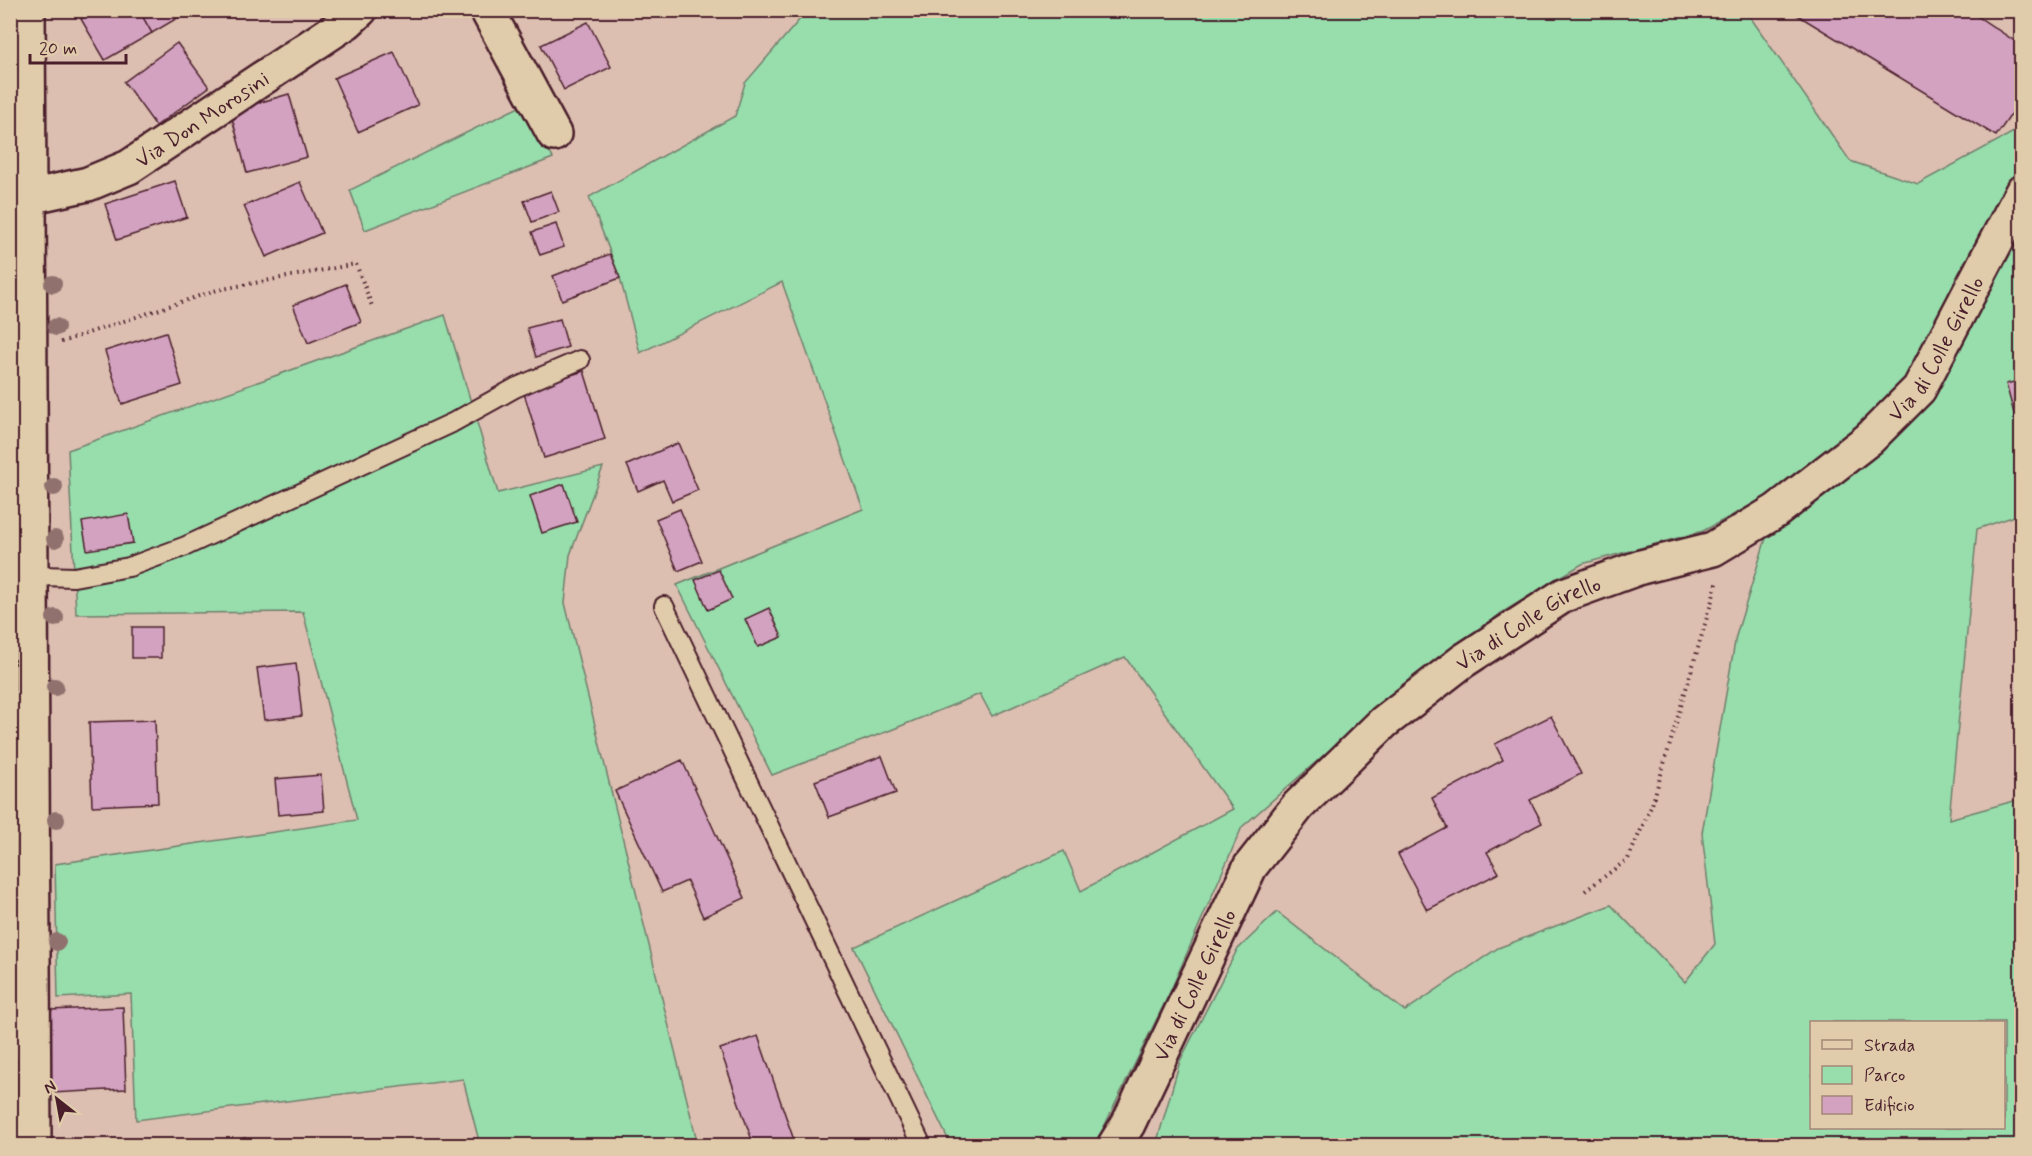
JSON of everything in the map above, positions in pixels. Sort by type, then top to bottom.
[{"type":"street","points":[[28,10],[29,352],[20,575],[22,1049],[34,1146]]},
{"type":"street","name":"Via Don Morosini","points":[[29,197],[88,184],[129,166],[347,22],[360,10]]},
{"type":"street","points":[[487,10],[554,134]]},
{"type":"street","name":"Via di Colle Girello","points":[[1114,1146],[1128,1124],[1250,867],[1298,806],[1393,715],[1463,661],[1564,595],[1641,567],[1713,549],[1776,511],[1869,439],[1919,388],[2022,192]]},
{"type":"lane","points":[[20,575],[74,577],[129,567],[186,546],[452,423],[515,388],[580,360]]},
{"type":"lane","points":[[664,606],[922,1146]]},
{"type":"path","points":[[29,352],[217,290],[356,264],[372,306]]},
{"type":"path","points":[[1585,891],[1628,859],[1652,805],[1731,538]]},
{"type":"green space","points":[[807,11],[1746,11],[1850,161],[1918,184],[2021,128],[2021,514],[1977,529],[1949,819],[2021,799],[2021,1145],[1156,1145],[1180,1061],[1237,950],[1277,912],[1405,1011],[1498,948],[1611,905],[1685,982],[1715,944],[1702,833],[1736,636],[1781,489],[1703,531],[1582,564],[1501,613],[1333,747],[1242,827],[1170,992],[1095,1145],[951,1145],[854,947],[1064,851],[1081,891],[1233,809],[1125,657],[992,716],[980,694],[772,775],[677,585],[863,509],[782,282],[640,353],[620,278],[589,197],[735,116],[745,83]]},
{"type":"green space","points":[[523,105],[553,158],[365,230],[350,190]]},
{"type":"green space","points":[[445,315],[498,493],[603,467],[570,555],[565,603],[698,1145],[480,1145],[463,1079],[136,1120],[131,994],[58,998],[55,864],[357,820],[303,612],[76,614],[68,450]]},
{"type":"building","points":[[95,10],[139,10],[152,33],[105,60],[81,19]]},
{"type":"building","points":[[139,10],[191,10],[152,33]]},
{"type":"building","points":[[1789,10],[1968,10],[2022,46],[2022,99],[1996,136]]},
{"type":"building","points":[[588,22],[611,67],[564,90],[541,45]]},
{"type":"building","points":[[177,43],[209,87],[156,126],[124,82]]},
{"type":"building","points":[[394,52],[418,105],[358,132],[334,78]]},
{"type":"building","points":[[289,94],[307,157],[247,173],[230,111]]},
{"type":"building","points":[[175,181],[187,217],[117,240],[105,204]]},
{"type":"building","points":[[300,182],[322,233],[266,257],[244,206]]},
{"type":"building","points":[[551,191],[559,212],[532,222],[524,201]]},
{"type":"building","points":[[556,224],[564,247],[540,255],[532,232]]},
{"type":"building","points":[[610,254],[620,278],[562,300],[553,276]]},
{"type":"building","points":[[346,284],[361,322],[308,343],[293,305]]},
{"type":"building","points":[[560,319],[568,347],[536,357],[527,328]]},
{"type":"building","points":[[166,332],[182,385],[122,404],[105,351]]},
{"type":"building","points":[[584,371],[605,439],[544,458],[523,390]]},
{"type":"building","points":[[2022,380],[2022,427],[2018,428],[2006,384]]},
{"type":"building","points":[[678,443],[698,490],[672,501],[663,480],[638,491],[627,465]]},
{"type":"building","points":[[564,484],[577,522],[542,533],[530,496]]},
{"type":"building","points":[[680,509],[702,561],[678,571],[656,519]]},
{"type":"building","points":[[128,514],[133,543],[87,550],[82,522]]},
{"type":"building","points":[[719,570],[732,599],[708,610],[695,580]]},
{"type":"building","points":[[769,608],[782,637],[758,647],[745,619]]},
{"type":"building","points":[[132,627],[161,627],[161,658],[132,658]]},
{"type":"building","points":[[296,663],[302,716],[264,720],[257,668]]},
{"type":"building","points":[[1551,716],[1581,774],[1530,800],[1542,823],[1487,852],[1499,873],[1427,910],[1398,854],[1447,828],[1432,798],[1503,760],[1495,744]]},
{"type":"building","points":[[155,720],[158,803],[92,806],[89,722]]},
{"type":"building","points":[[882,756],[896,793],[829,817],[815,781]]},
{"type":"building","points":[[682,760],[745,898],[703,917],[687,881],[662,892],[615,791]]},
{"type":"building","points":[[321,775],[324,811],[278,815],[275,779]]},
{"type":"building","points":[[123,1007],[126,1089],[52,1093],[49,1010]]},
{"type":"building","points":[[758,1036],[796,1146],[754,1146],[720,1049]]},
{"type":"building","points":[[245,1138],[248,1146],[220,1146]]}]
